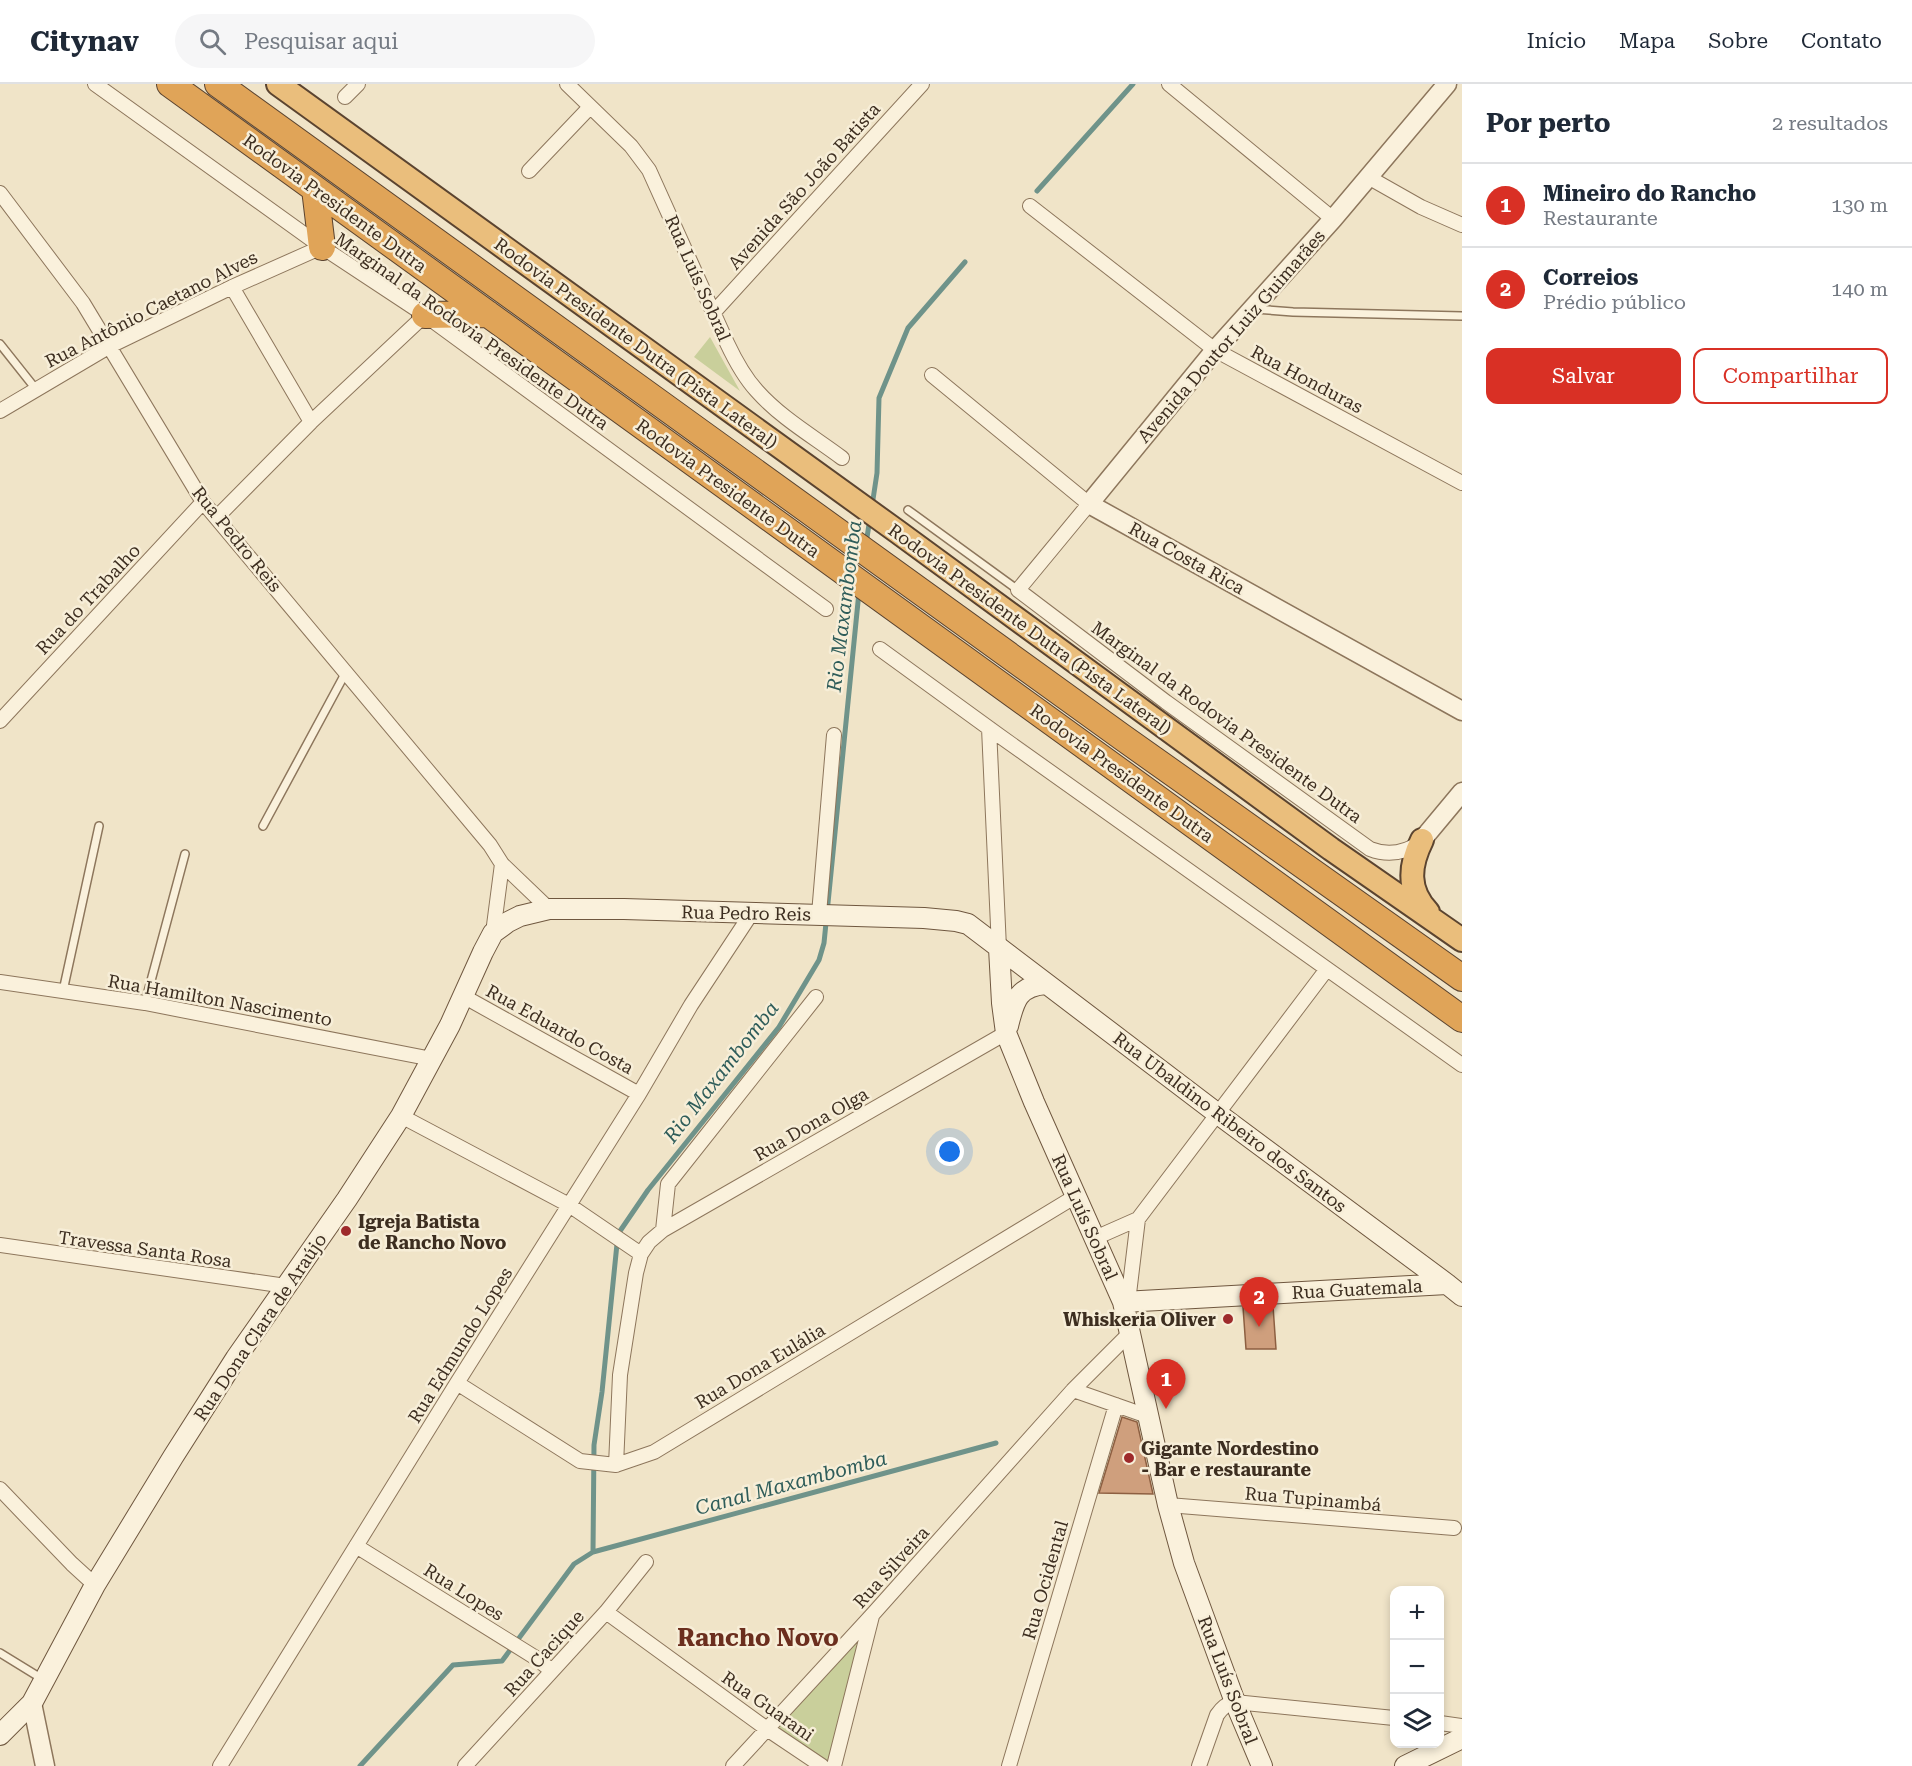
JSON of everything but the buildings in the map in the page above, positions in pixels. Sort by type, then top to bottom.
[{"type":"highway","name":"Rodovia Presidente Dutra","points":[[170,84],[1462,1019]]},
{"type":"highway","name":"Rodovia Presidente Dutra","points":[[218,84],[895,573],[1462,978]]},
{"type":"highway","name":"Rodovia Presidente Dutra (Pista Lateral)","points":[[278,84],[898,532],[1331,849],[1453,934]]},
{"type":"highway","points":[[315,189],[322,247]]},
{"type":"highway","points":[[425,315],[488,314]]},
{"type":"highway","points":[[1422,840],[1413,862],[1412,885],[1423,907],[1453,934]]},
{"type":"main road","name":"Rua Pedro Reis","points":[[549,909],[821,914],[956,921],[968,924],[999,948]]},
{"type":"main road","points":[[493,933],[520,916],[549,909]]},
{"type":"main road","name":"Rua Dona Clara de Araújo","points":[[0,1735],[32,1703],[95,1585],[194,1423],[401,1116],[432,1059],[493,933]]},
{"type":"main road","name":"Rua Ubaldino Ribeiro dos Santos","points":[[999,948],[1455,1290]]},
{"type":"main road","name":"Rua Luís Sobral","points":[[999,948],[1006,1033],[1034,1102],[1125,1302],[1168,1505],[1184,1563],[1235,1702],[1262,1766]]},
{"type":"main road","points":[[1006,1033],[1014,1005],[1020,994],[1027,988],[1046,984]]},
{"type":"main road","name":"Rua Guatemala","points":[[1125,1302],[1455,1290]]},
{"type":"main road","points":[[1405,1766],[1462,1738]]},
{"type":"street","name":"Marginal da Rodovia Presidente Dutra","points":[[94,84],[322,247],[425,315],[826,609]]},
{"type":"street","points":[[345,97],[358,84]]},
{"type":"street","name":"Rua Luís Sobral","points":[[567,84],[631,147],[649,170],[734,358],[758,392],[780,412],[842,458]]},
{"type":"street","name":"Avenida São João Batista","points":[[713,313],[922,84]]},
{"type":"street","points":[[1169,84],[1333,219]]},
{"type":"street","name":"Avenida Doutor Luiz Guimarães","points":[[1018,590],[1215,350],[1333,219],[1447,84]]},
{"type":"street","points":[[529,171],[590,107]]},
{"type":"street","points":[[1368,177],[1421,207],[1462,225]]},
{"type":"street","name":"Rua Pedro Reis","points":[[0,193],[83,303],[203,502],[490,845],[502,864],[549,909]]},
{"type":"street","name":"Rua Honduras","points":[[1030,206],[1215,350],[1462,483]]},
{"type":"street","name":"Rua Antônio Caetano Alves","points":[[0,411],[35,388],[110,346],[232,287],[322,247]]},
{"type":"street","points":[[232,287],[310,422]]},
{"type":"street","points":[[217,517],[310,422],[425,315]]},
{"type":"street","name":"Rua Costa Rica","points":[[932,375],[1089,504],[1462,711]]},
{"type":"street","name":"Rua do Trabalho","points":[[0,721],[203,502]]},
{"type":"street","name":"Marginal da Rodovia Presidente Dutra","points":[[1018,590],[1175,709],[1370,849],[1383,853],[1399,852],[1410,849],[1422,840]]},
{"type":"street","points":[[880,649],[1462,1065]]},
{"type":"street","name":"Rua Luís Sobral","points":[[989,728],[999,948]]},
{"type":"street","points":[[821,914],[834,735]]},
{"type":"street","points":[[1422,840],[1462,792]]},
{"type":"street","points":[[493,933],[502,864]]},
{"type":"street","name":"Rua Edmundo Lopes","points":[[220,1766],[639,1094],[691,1005],[751,914]]},
{"type":"street","points":[[1125,1302],[1138,1219],[1327,969]]},
{"type":"street","name":"Rua Hamilton Nascimento","points":[[0,982],[145,1003],[432,1059]]},
{"type":"street","name":"Rua Eduardo Costa","points":[[463,996],[639,1094]]},
{"type":"street","points":[[663,1230],[668,1184],[816,997]]},
{"type":"street","name":"Rua Dona Olga","points":[[612,1464],[620,1375],[630,1306],[641,1254],[649,1242],[663,1230],[1006,1033]]},
{"type":"street","points":[[401,1116],[569,1205],[641,1254]]},
{"type":"street","name":"Rua Dona Eulália","points":[[457,1383],[580,1461],[612,1464],[654,1452],[1076,1196]]},
{"type":"street","points":[[1095,1238],[1138,1219]]},
{"type":"street","name":"Travessa Santa Rosa","points":[[0,1245],[286,1286]]},
{"type":"street","name":"Rua Silveira","points":[[733,1766],[873,1614],[1073,1390],[1131,1332]]},
{"type":"street","points":[[1073,1390],[1150,1417]]},
{"type":"street","name":"Rua Ocidental","points":[[1009,1766],[1116,1405]]},
{"type":"street","points":[[0,1489],[95,1585]]},
{"type":"street","name":"Rua Tupinambá","points":[[1168,1505],[1454,1528]]},
{"type":"street","name":"Rua Lopes","points":[[356,1546],[536,1658],[552,1671]]},
{"type":"street","name":"Rua Cacique","points":[[465,1766],[606,1612],[646,1562]]},
{"type":"street","name":"Rua Guarani","points":[[606,1612],[767,1729],[822,1766]]},
{"type":"street","points":[[834,1766],[873,1614]]},
{"type":"street","points":[[1199,1766],[1217,1716],[1225,1705],[1235,1702],[1390,1718]]},
{"type":"street","points":[[32,1703],[45,1766]]},
{"type":"street","points":[[1444,1724],[1462,1726]]},
{"type":"lane","points":[[1254,309],[1462,316]]},
{"type":"lane","points":[[0,344],[35,388]]},
{"type":"lane","points":[[908,510],[1018,590]]},
{"type":"lane","points":[[263,826],[346,672]]},
{"type":"lane","points":[[63,991],[99,826]]},
{"type":"lane","points":[[145,1003],[185,854]]},
{"type":"lane","points":[[0,1653],[44,1680]]},
{"type":"green space","points":[[710,337],[740,391],[694,357]]},
{"type":"green space","points":[[870,1619],[832,1766],[771,1731]]},
{"type":"waterway","name":"Rio Maxambomba","points":[[1037,191],[1133,84]]},
{"type":"waterway","name":"Rio Maxambomba","points":[[872,506],[877,473],[879,398],[908,328],[965,262]]},
{"type":"waterway","name":"Rio Maxambomba","points":[[866,544],[870,518]]},
{"type":"waterway","name":"Rio Maxambomba","points":[[593,1552],[594,1445],[602,1392],[618,1234],[648,1190],[779,1027],[819,960],[824,943],[859,592]]},
{"type":"waterway","name":"Canal Maxambomba","points":[[360,1766],[453,1665],[502,1661],[574,1564],[593,1552],[996,1443]]},
{"type":"place","name":"Igreja Batista de Rancho Novo","points":[[346,1231]]},
{"type":"place","name":"Whiskeria Oliver","points":[[1228,1319]]},
{"type":"place","name":"Correios","points":[[1259,1327]]},
{"type":"place","name":"Mineiro do Rancho","points":[[1166,1409]]},
{"type":"place","name":"Gigante Nordestino - Bar e restaurante","points":[[1129,1458]]},
{"type":"district","name":"Rancho Novo","points":[[758,1638]]}]
